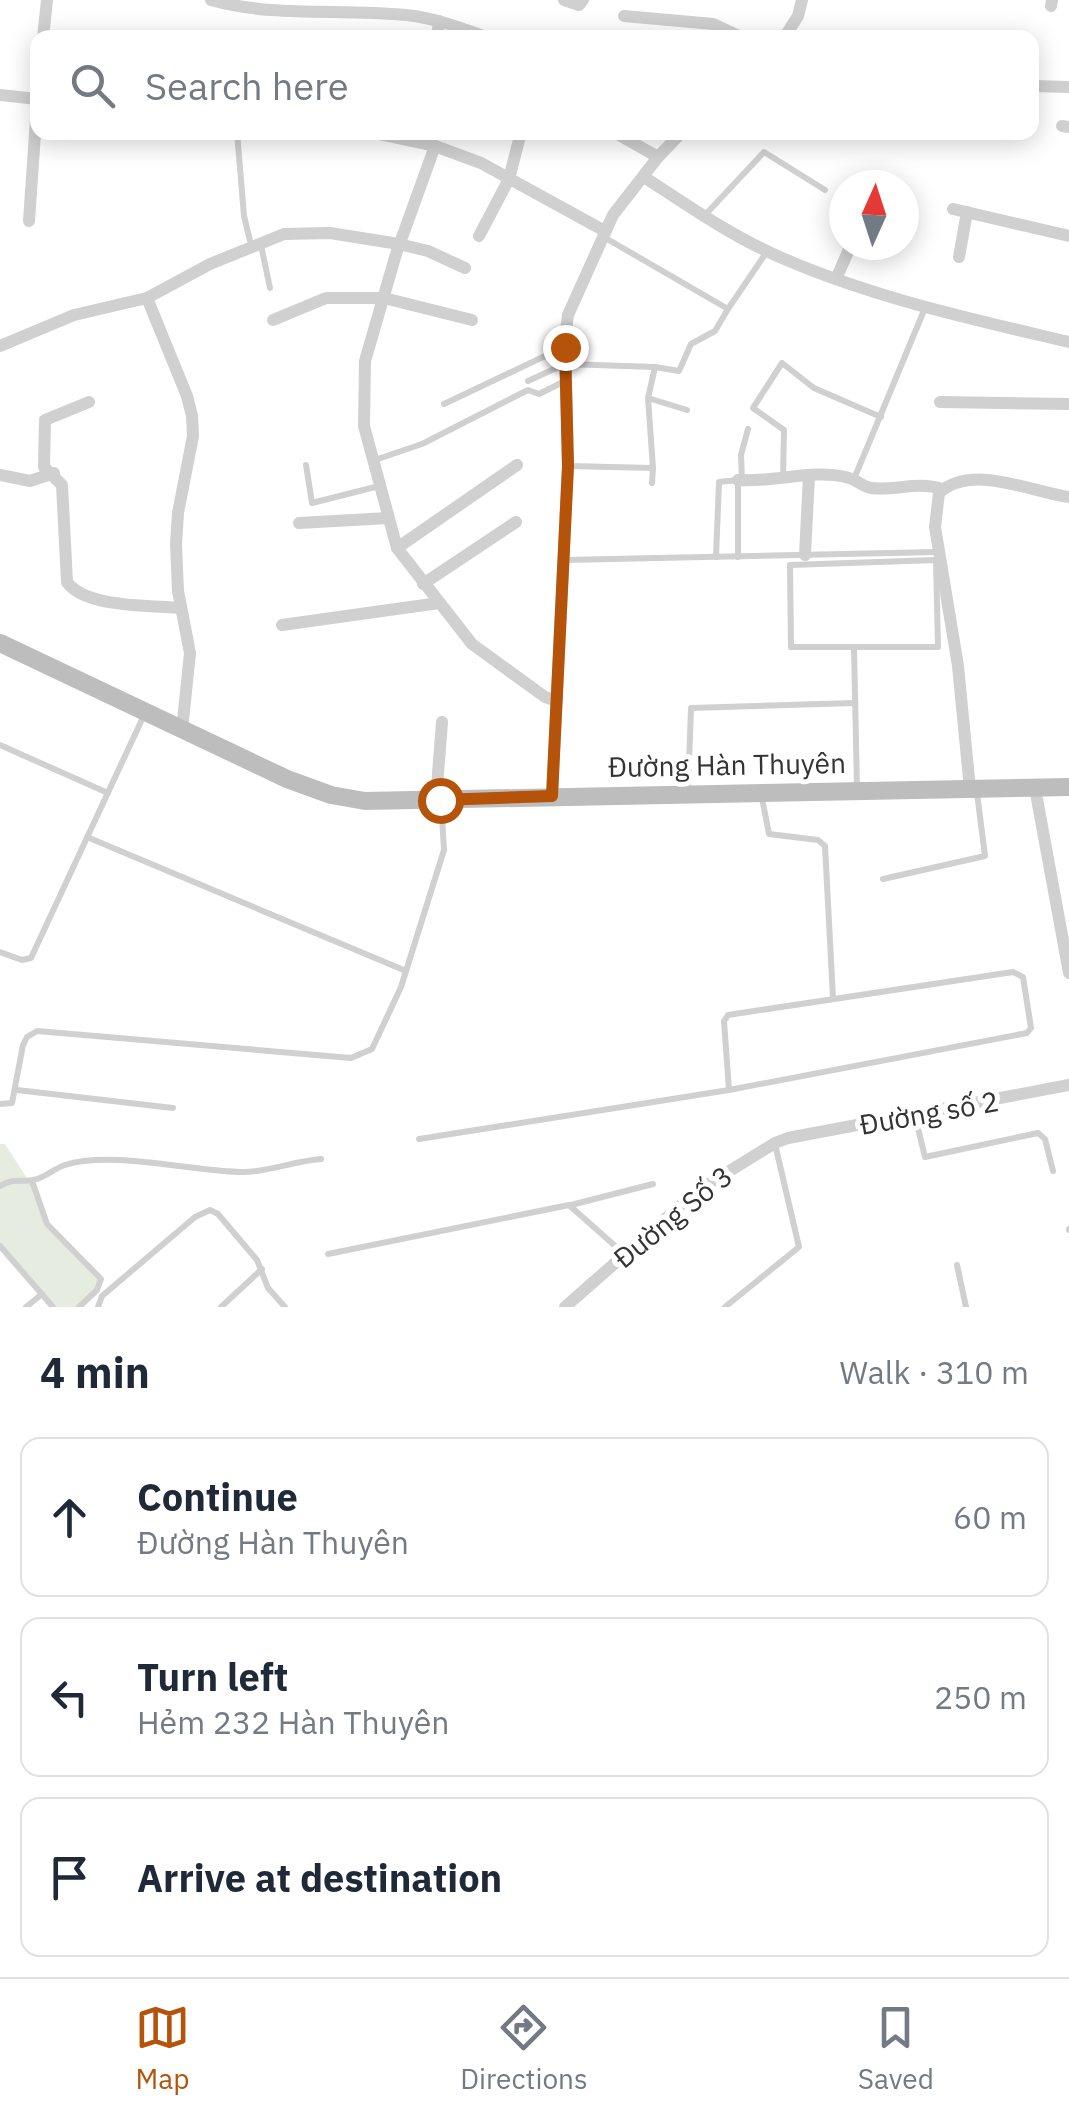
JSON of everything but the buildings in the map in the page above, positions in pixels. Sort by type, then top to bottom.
[{"type":"street","points":[[44,30],[47,0]]},
{"type":"street","points":[[211,0],[408,15],[464,30]]},
{"type":"street","points":[[564,0],[579,5],[583,0]]},
{"type":"street","points":[[789,30],[802,0]]},
{"type":"street","points":[[624,16],[713,24],[726,30]]},
{"type":"street","points":[[438,30],[439,22]]},
{"type":"street","points":[[1039,86],[1069,87]]},
{"type":"street","points":[[0,95],[30,98]]},
{"type":"street","points":[[29,221],[34,140]]},
{"type":"street","points":[[424,140],[480,162],[602,233]]},
{"type":"street","points":[[479,236],[509,179],[520,140]]},
{"type":"street","points":[[628,140],[658,157]]},
{"type":"street","points":[[552,796],[568,466],[568,315],[602,233],[674,140]]},
{"type":"street","points":[[435,146],[399,244],[365,361],[364,426],[397,548],[472,644],[544,697],[557,701]]},
{"type":"street","points":[[644,177],[768,251],[836,279],[925,307],[1068,339]]},
{"type":"street","points":[[959,257],[960,210],[1069,236]]},
{"type":"street","points":[[0,346],[74,315],[147,298],[210,264],[284,234],[330,232],[399,244],[466,268]]},
{"type":"street","points":[[836,279],[845,260]]},
{"type":"street","points":[[147,298],[188,396],[192,416],[193,436],[176,544],[181,608],[190,653],[182,730]]},
{"type":"street","points":[[273,320],[326,298],[384,298],[472,320]]},
{"type":"street","points":[[89,402],[45,420],[44,467],[62,485],[67,582],[73,591],[101,601],[181,608]]},
{"type":"street","points":[[940,402],[1069,404]]},
{"type":"street","points":[[397,548],[517,465]]},
{"type":"street","points":[[0,476],[30,481],[54,474]]},
{"type":"street","points":[[806,555],[809,476]]},
{"type":"street","points":[[740,481],[809,476],[854,479],[873,488],[903,485],[942,489],[981,480],[1069,496]]},
{"type":"street","points":[[942,489],[935,515],[938,552],[958,666],[973,789]]},
{"type":"street","points":[[299,523],[388,518]]},
{"type":"street","points":[[423,584],[516,522]]},
{"type":"street","points":[[282,624],[439,603]]},
{"type":"street","name":"Đường Hàn Thuyên","points":[[0,643],[331,796],[365,801],[1069,787]]},
{"type":"street","points":[[438,800],[442,722]]},
{"type":"street","points":[[1035,788],[1069,972]]},
{"type":"street","name":"Đường số 2","points":[[781,1141],[1069,1086]]},
{"type":"street","name":"Đường Số 3","points":[[565,1307],[697,1191],[781,1141]]},
{"type":"lane","points":[[624,16],[626,0]]},
{"type":"lane","points":[[238,140],[244,216],[270,288]]},
{"type":"lane","points":[[704,216],[764,152],[824,190]]},
{"type":"lane","points":[[602,233],[728,308]]},
{"type":"lane","points":[[528,381],[565,364],[680,371],[691,344],[715,331],[768,251]]},
{"type":"lane","points":[[854,479],[925,307]]},
{"type":"lane","points":[[444,404],[565,347]]},
{"type":"lane","points":[[782,480],[784,430],[753,408],[782,363],[814,388],[882,416]]},
{"type":"lane","points":[[652,483],[648,398],[655,367]]},
{"type":"lane","points":[[372,461],[422,444],[528,390],[539,394],[566,380]]},
{"type":"lane","points":[[648,398],[688,410]]},
{"type":"lane","points":[[738,556],[741,455],[748,430]]},
{"type":"lane","points":[[306,466],[312,503],[380,486]]},
{"type":"lane","points":[[568,466],[653,468]]},
{"type":"lane","points":[[716,557],[719,482],[740,481]]},
{"type":"lane","points":[[564,560],[938,552]]},
{"type":"lane","points":[[936,560],[938,647],[854,647],[791,647],[790,565],[936,560]]},
{"type":"lane","points":[[854,647],[857,791]]},
{"type":"lane","points":[[688,793],[688,715],[693,707],[855,703]]},
{"type":"lane","points":[[0,952],[22,960],[31,958],[145,713]]},
{"type":"lane","points":[[0,745],[108,793]]},
{"type":"lane","points":[[884,880],[985,856],[973,789]]},
{"type":"lane","points":[[761,792],[769,834],[818,840],[825,846],[833,998]]},
{"type":"lane","points":[[0,1104],[12,1103],[23,1045],[26,1037],[37,1031],[351,1058],[372,1048],[406,971],[444,850],[438,800]]},
{"type":"lane","points":[[87,837],[406,971]]},
{"type":"lane","points":[[419,1139],[729,1090],[1027,1033],[1031,1028],[1023,977],[1013,972],[726,1018],[729,1090]]},
{"type":"lane","points":[[17,1090],[173,1108]]},
{"type":"lane","points":[[915,1116],[925,1157],[1038,1132],[1045,1139],[1053,1171]]},
{"type":"lane","points":[[725,1307],[799,1247],[781,1141]]},
{"type":"lane","points":[[0,1186],[14,1178],[32,1181],[67,1164],[97,1161],[247,1172],[321,1159]]},
{"type":"lane","points":[[32,1181],[47,1224],[101,1280],[97,1290],[79,1307]]},
{"type":"lane","points":[[328,1254],[570,1205],[653,1184]]},
{"type":"lane","points":[[570,1205],[624,1254]]},
{"type":"lane","points":[[98,1307],[102,1296],[195,1217],[210,1210],[228,1226],[285,1307]]},
{"type":"lane","points":[[0,1246],[53,1307]]},
{"type":"lane","points":[[957,1265],[966,1307]]},
{"type":"lane","points":[[221,1307],[262,1270]]},
{"type":"lane","points":[[26,1307],[42,1294]]},
{"type":"shaded area","points":[[0,1144],[5,1144],[30,1183],[45,1226],[98,1280],[95,1289],[75,1307],[57,1307],[0,1243]]},
{"type":"route","points":[[440,800],[552,796],[568,466],[565,347]]}]
